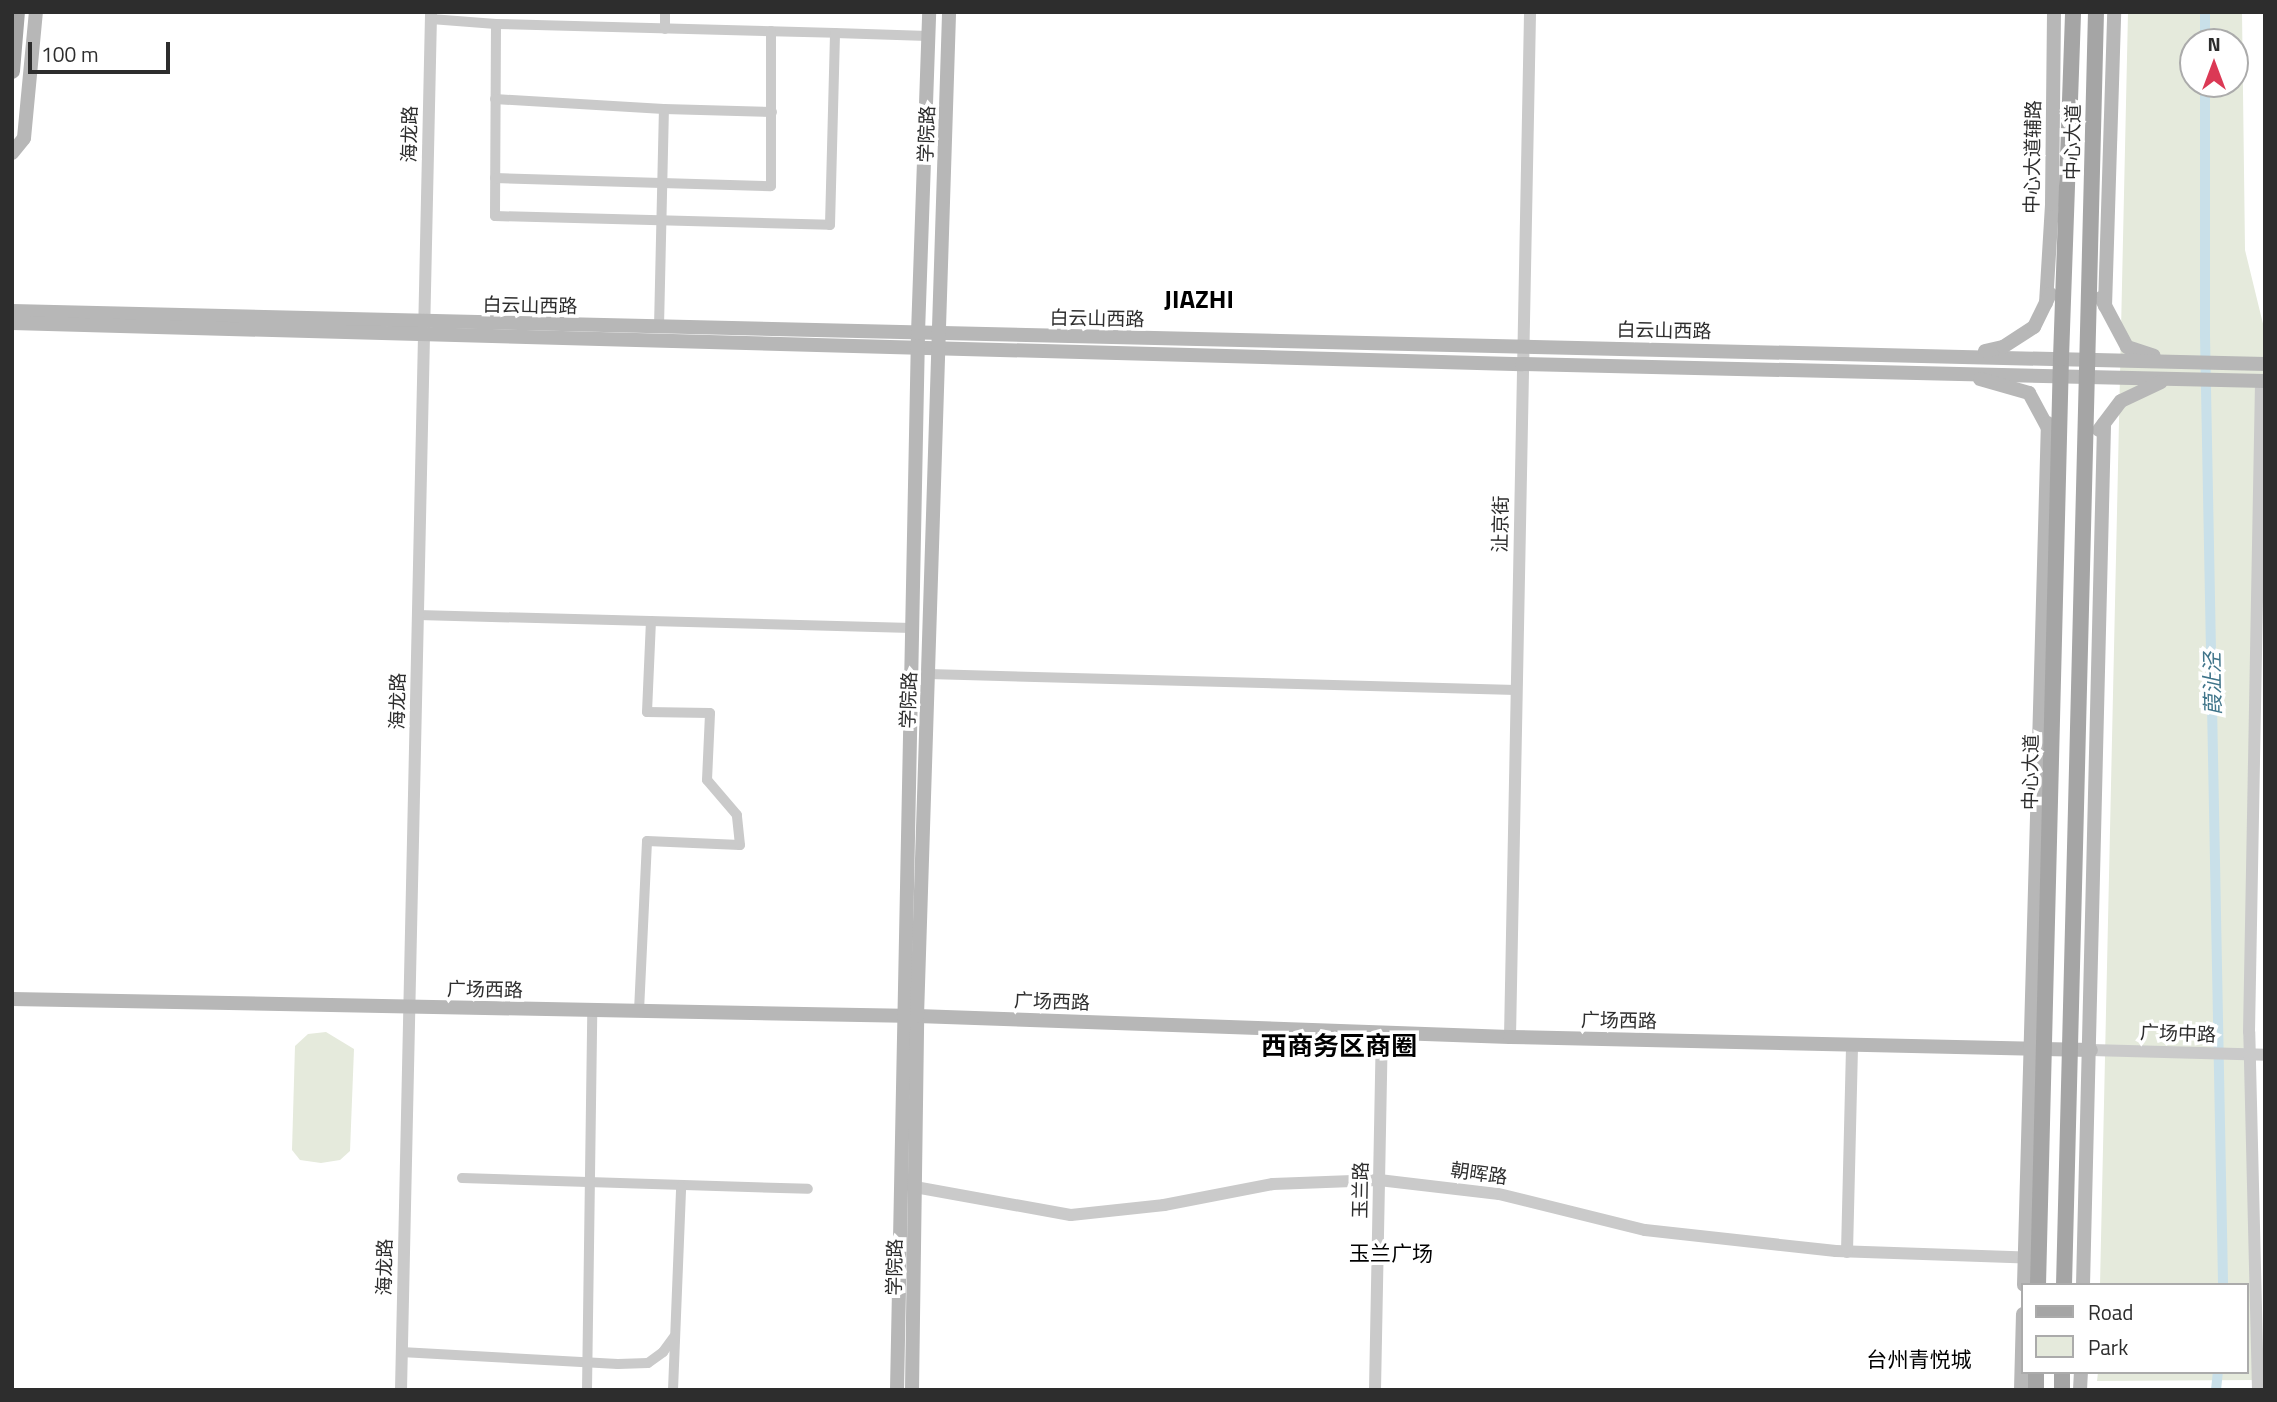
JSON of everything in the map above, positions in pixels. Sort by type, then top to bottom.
[{"type":"main road","points":[[12,71],[17,12]]},
{"type":"main road","points":[[12,153],[24,138],[36,12]]},
{"type":"main road","name":"学院路","points":[[912,1390],[915,1187],[910,1016],[912,628],[929,12]]},
{"type":"main road","name":"学院路","points":[[897,1390],[910,1016],[928,674],[949,12]]},
{"type":"main road","name":"中心大道辅路","points":[[2046,303],[2052,204],[2054,12]]},
{"type":"main road","name":"中心大道","points":[[2038,1283],[2032,1258],[2037,1048],[2073,12]]},
{"type":"main road","name":"中心大道","points":[[2064,1283],[2096,12]]},
{"type":"main road","points":[[2105,306],[2114,12]]},
{"type":"main road","name":"中心大道","points":[[1960,356],[2003,347],[2034,327],[2064,260]]},
{"type":"main road","name":"中心大道","points":[[2091,272],[2105,306],[2127,346],[2169,361]]},
{"type":"main road","name":"白云山西路","points":[[12,311],[424,328],[659,327],[1522,364],[2263,381]]},
{"type":"main road","name":"白云山西路","points":[[12,323],[424,328],[918,340]]},
{"type":"main road","name":"白云山西路","points":[[938,341],[1523,346],[2265,364]]},
{"type":"main road","name":"白云山西路","points":[[1951,373],[2029,393],[2048,423],[2058,462]]},
{"type":"main road","name":"中心大道","points":[[2085,456],[2104,423],[2121,401],[2147,387],[2179,378]]},
{"type":"main road","points":[[2037,1048],[2048,423]]},
{"type":"main road","points":[[2083,1283],[2091,1050],[2104,423]]},
{"type":"main road","name":"广场西路","points":[[12,999],[910,1016],[1510,1037],[2091,1050]]},
{"type":"main road","points":[[2025,1283],[2032,1258]]},
{"type":"main road","points":[[2021,1390],[2022,1352]]},
{"type":"street","points":[[665,12],[665,29]]},
{"type":"street","name":"沚京街","points":[[1510,1037],[1530,12]]},
{"type":"street","points":[[431,15],[496,24],[928,36]]},
{"type":"street","name":"海龙路","points":[[401,1390],[431,15]]},
{"type":"street","points":[[496,24],[495,216],[830,225],[835,33]]},
{"type":"street","points":[[495,178],[771,186],[771,32]]},
{"type":"street","points":[[495,99],[664,109],[772,111]]},
{"type":"street","points":[[659,327],[664,109]]},
{"type":"street","points":[[2258,1390],[2245,1054],[2263,381]]},
{"type":"street","points":[[418,615],[912,628]]},
{"type":"street","points":[[639,1011],[647,841],[740,845],[737,815],[707,780],[710,713],[646,712],[651,621]]},
{"type":"street","points":[[928,674],[1516,690]]},
{"type":"street","points":[[587,1390],[592,1010]]},
{"type":"street","name":"玉兰路","points":[[1375,1390],[1382,1032]]},
{"type":"street","points":[[1847,1252],[1852,1044]]},
{"type":"street","name":"广场中路","points":[[2091,1050],[2265,1055]]},
{"type":"street","points":[[462,1178],[681,1188],[808,1189]]},
{"type":"street","name":"朝晖路","points":[[915,1187],[1071,1215],[1164,1205],[1273,1184],[1379,1180],[1499,1194],[1645,1230],[1847,1252],[2032,1258]]},
{"type":"street","points":[[673,1390],[681,1188]]},
{"type":"street","points":[[401,1352],[648,1363],[663,1352],[674,1337]]},
{"type":"green space","points":[[2128,12],[2242,12],[2242,28],[2179,28],[2179,98],[2243,98],[2245,250],[2265,332],[2249,1032],[2258,1380],[2097,1381],[2098,1374],[2249,1374],[2249,1283],[2100,1283]]},
{"type":"green space","points":[[326,1032],[354,1049],[350,1151],[340,1160],[321,1163],[300,1160],[292,1150],[295,1046],[308,1034]]},
{"type":"waterway","name":"葭沚泾","points":[[2205,12],[2205,28]]},
{"type":"waterway","name":"葭沚泾","points":[[2205,98],[2205,336],[2223,1283]]},
{"type":"waterway","name":"葭沚泾","points":[[2216,1390],[2218,1374]]},
{"type":"district","name":"JIAZHI","points":[[1199,299]]},
{"type":"district","name":"西商务区商圈","points":[[1339,1046]]},
{"type":"district","name":"玉兰广场","points":[[1391,1253]]},
{"type":"district","name":"台州青悦城","points":[[1919,1359]]}]
